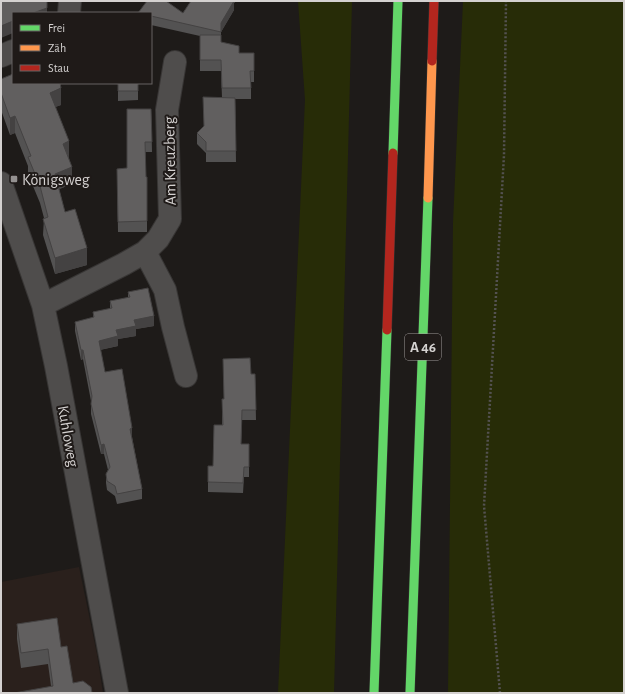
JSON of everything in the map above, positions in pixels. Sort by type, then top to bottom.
[{"type":"highway","name":"A 46","points":[[374,693],[398,1]]},
{"type":"highway","name":"A 46","points":[[410,693],[434,1]]},
{"type":"street","points":[[69,12],[70,1]]},
{"type":"street","points":[[1,56],[12,51]]},
{"type":"street","name":"Am Kreuzberg","points":[[43,305],[145,252],[158,239],[170,219],[167,110],[175,62]]},
{"type":"street","name":"Kuhloweg","points":[[1,183],[43,305],[117,693]]},
{"type":"street","points":[[145,252],[165,290],[186,376]]},
{"type":"path","points":[[500,693],[484,506],[504,155],[506,1]]},
{"type":"shaded area","points":[[79,567],[97,654],[103,693],[1,693],[1,582]]},
{"type":"green space","points":[[298,1],[352,1],[334,693],[278,693],[305,100]]},
{"type":"green space","points":[[463,1],[624,1],[624,693],[448,693],[453,223]]},
{"type":"building","points":[[1,1],[47,1],[47,8],[36,12],[12,12],[12,21],[1,26]]},
{"type":"building","points":[[147,1],[166,1],[183,13],[191,1],[234,1],[221,23],[221,32],[152,16],[152,12],[139,12]]},
{"type":"building","points":[[200,35],[221,35],[221,42],[239,46],[239,53],[254,53],[254,71],[250,71],[251,88],[222,88],[221,60],[200,60]]},
{"type":"building","points":[[12,74],[12,84],[60,84],[61,88],[50,93],[69,141],[63,144],[72,167],[55,174],[65,212],[75,209],[87,248],[55,258],[43,219],[48,217],[40,186],[28,157],[31,156],[15,116],[10,118],[1,93],[1,79]]},
{"type":"building","points":[[118,84],[138,84],[138,91],[118,91]]},
{"type":"building","points":[[203,97],[235,98],[236,151],[206,151],[206,142],[197,133],[204,126]]},
{"type":"building","points":[[127,109],[151,109],[152,142],[145,142],[147,221],[118,222],[117,169],[127,168]]},
{"type":"building","points":[[148,288],[154,316],[134,320],[136,326],[116,330],[118,336],[99,341],[105,372],[122,369],[132,428],[130,429],[142,489],[117,494],[115,486],[107,481],[106,474],[110,467],[104,444],[101,445],[91,404],[92,396],[83,350],[81,350],[75,322],[94,317],[93,312],[112,308],[110,301],[130,297],[128,292]]},
{"type":"building","points":[[250,358],[251,374],[255,374],[256,410],[242,410],[241,444],[249,444],[249,467],[244,467],[243,483],[208,482],[208,466],[213,466],[214,425],[223,425],[223,359]]},
{"type":"building","points":[[57,618],[61,647],[67,646],[73,683],[83,681],[91,687],[92,693],[14,693],[53,686],[48,649],[21,653],[17,624]]},
{"type":"traffic: fast","points":[[393,153],[398,1]]},
{"type":"traffic: fast","points":[[410,693],[428,198]]},
{"type":"traffic: fast","points":[[374,693],[387,330]]},
{"type":"traffic: slow","points":[[428,198],[432,61]]},
{"type":"traffic: jam","points":[[432,61],[434,1]]},
{"type":"traffic: jam","points":[[387,330],[393,153]]},
{"type":"place","name":"Königsweg","points":[[14,179]]}]
